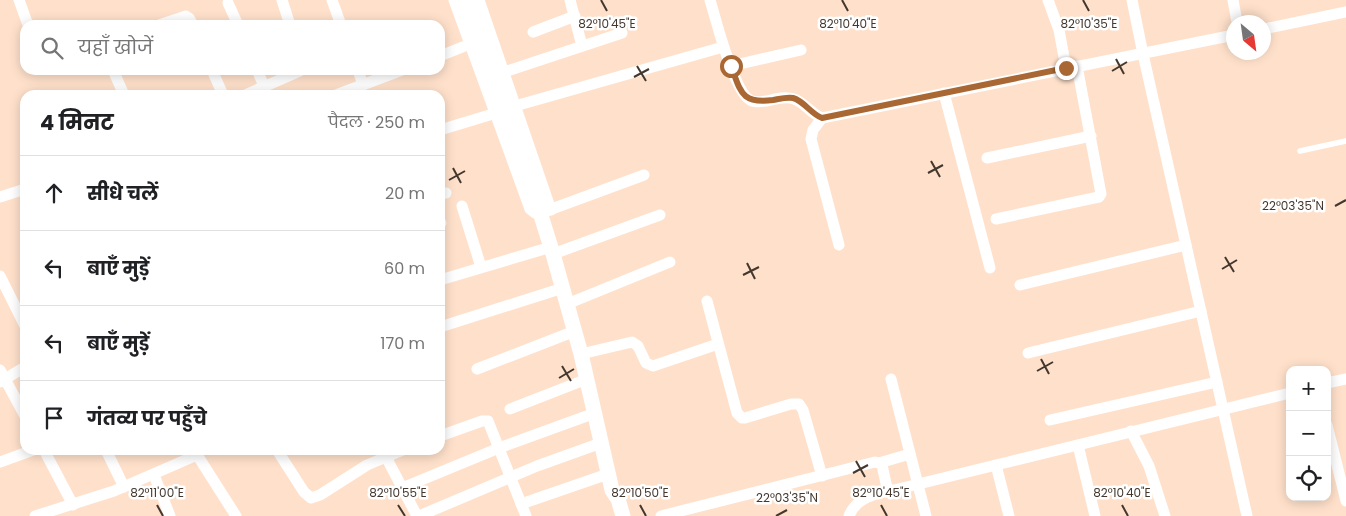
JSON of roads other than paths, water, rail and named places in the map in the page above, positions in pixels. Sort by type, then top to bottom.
[{"type":"street","points":[[19,0],[26,20]]},
{"type":"street","points":[[282,0],[288,20]]},
{"type":"street","points":[[332,0],[339,20]]},
{"type":"street","points":[[454,0],[527,203],[535,212],[546,211],[644,175]]},
{"type":"street","points":[[467,0],[534,193],[546,211]]},
{"type":"street","points":[[479,0],[515,106],[546,211],[552,250],[581,354],[612,490],[618,499],[622,516]]},
{"type":"street","points":[[570,0],[582,46]]},
{"type":"street","points":[[710,0],[724,47],[746,98],[760,102],[793,98],[822,118]]},
{"type":"street","points":[[996,219],[1099,196],[1102,190],[1090,136],[1071,67],[1048,0]]},
{"type":"street","points":[[1132,0],[1247,516]]},
{"type":"street","points":[[1233,0],[1236,15]]},
{"type":"street","points":[[228,3],[236,20]]},
{"type":"street","points":[[1271,28],[1346,12]]},
{"type":"street","points":[[174,20],[186,16],[190,20]]},
{"type":"street","points":[[532,32],[574,16]]},
{"type":"street","points":[[504,72],[622,33]]},
{"type":"street","points":[[839,245],[811,139],[813,130],[822,118],[1226,37]]},
{"type":"street","points":[[445,54],[470,44]]},
{"type":"street","points":[[515,106],[724,47]]},
{"type":"street","points":[[731,66],[801,50]]},
{"type":"street","points":[[115,75],[122,90]]},
{"type":"street","points":[[214,75],[221,90]]},
{"type":"street","points":[[259,75],[264,86]]},
{"type":"street","points":[[256,90],[290,75]]},
{"type":"street","points":[[360,75],[363,85]]},
{"type":"street","points":[[350,90],[389,75]]},
{"type":"street","points":[[944,93],[990,268]]},
{"type":"street","points":[[445,128],[496,113]]},
{"type":"street","points":[[987,158],[1090,136]]},
{"type":"street","points":[[0,197],[20,191]]},
{"type":"street","points":[[462,206],[481,268]]},
{"type":"street","points":[[445,279],[552,250],[660,215]]},
{"type":"street","points":[[1020,285],[1186,245]]},
{"type":"street","points":[[567,304],[670,262]]},
{"type":"street","points":[[0,276],[20,316]]},
{"type":"street","points":[[445,325],[563,288]]},
{"type":"street","points":[[707,301],[734,405],[739,416],[745,418],[791,404],[799,404],[803,410],[822,476]]},
{"type":"street","points":[[1028,353],[1201,311]]},
{"type":"street","points":[[477,369],[575,331]]},
{"type":"street","points":[[581,354],[632,342],[638,346],[646,363],[653,366],[718,344]]},
{"type":"street","points":[[20,370],[2,377],[20,408]]},
{"type":"street","points":[[510,408],[587,379]]},
{"type":"street","points":[[891,379],[926,516]]},
{"type":"street","points":[[1331,382],[1346,379]]},
{"type":"street","points":[[1050,420],[1217,382]]},
{"type":"street","points":[[849,516],[856,504],[886,482],[916,475],[996,465],[1286,393]]},
{"type":"street","points":[[402,488],[499,448],[595,413]]},
{"type":"street","points":[[445,434],[486,420],[490,425],[526,516]]},
{"type":"street","points":[[1131,431],[1149,466],[1165,516]]},
{"type":"street","points":[[1331,441],[1346,501]]},
{"type":"street","points":[[386,457],[418,516],[537,466],[601,443]]},
{"type":"street","points":[[1078,445],[1095,516]]},
{"type":"street","points":[[661,516],[910,454]]},
{"type":"street","points":[[0,462],[20,455]]},
{"type":"street","points":[[47,455],[73,505]]},
{"type":"street","points":[[108,455],[124,487]]},
{"type":"street","points":[[35,516],[55,514],[73,505],[124,487],[154,475],[191,455]]},
{"type":"street","points":[[198,455],[236,516]]},
{"type":"street","points":[[280,455],[304,492],[311,498],[320,495],[367,465],[391,455]]},
{"type":"street","points":[[879,463],[882,465],[886,482]]},
{"type":"street","points":[[996,465],[1009,516]]},
{"type":"street","points":[[521,504],[608,474]]},
{"type":"street","points":[[154,475],[170,516]]},
{"type":"street","points":[[612,490],[610,498],[613,516]]},
{"type":"lane","points":[[1300,151],[1346,140]]}]
